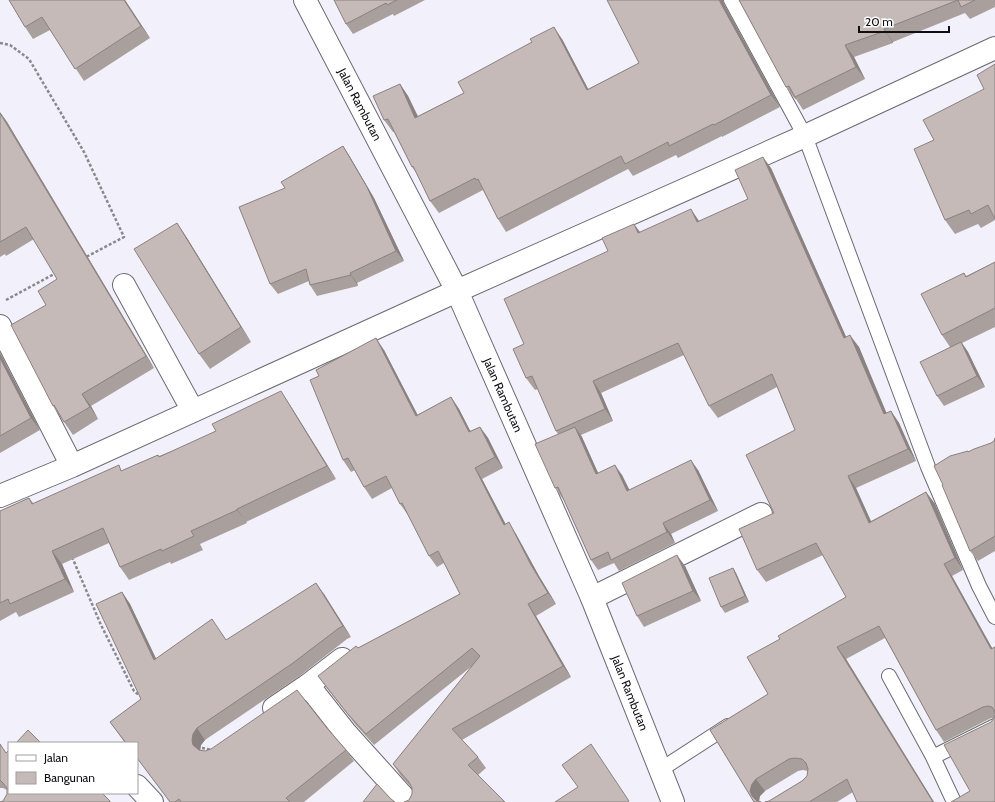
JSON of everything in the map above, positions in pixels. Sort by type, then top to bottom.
[{"type":"street","name":"Jalan Rambutan","points":[[304,0],[457,291],[592,598],[673,802]]},
{"type":"street","points":[[0,496],[72,466],[457,291],[805,136],[995,48]]},
{"type":"street","points":[[124,285],[193,411]]},
{"type":"street","points":[[0,326],[72,466]]},
{"type":"street","points":[[592,598],[761,514]]},
{"type":"street","points":[[257,720],[308,685],[355,649]]},
{"type":"street","points":[[308,685],[345,732],[408,802]]},
{"type":"street","points":[[138,787],[152,802]]},
{"type":"lane","points":[[731,0],[805,136],[928,466],[979,586],[995,617]]},
{"type":"lane","points":[[928,466],[943,462]]},
{"type":"lane","points":[[889,676],[933,757],[954,802]]},
{"type":"lane","points":[[660,770],[736,720]]},
{"type":"lane","points":[[933,757],[995,726]]},
{"type":"path","points":[[0,43],[10,45],[29,59],[84,152],[124,237],[83,259]]},
{"type":"path","points":[[0,303],[62,270]]},
{"type":"path","points":[[70,552],[101,625],[134,691],[142,698]]},
{"type":"path","points":[[197,744],[202,748],[212,750]]},
{"type":"building","points":[[9,0],[124,0],[141,26],[75,69],[42,17],[25,27]]},
{"type":"building","points":[[334,0],[397,0],[387,5],[386,3],[346,24]]},
{"type":"building","points":[[607,0],[719,0],[771,95],[714,125],[713,124],[669,146],[668,142],[625,164],[621,156],[498,219],[478,179],[476,180],[475,178],[430,201],[388,119],[384,120],[373,96],[400,84],[415,118],[464,93],[458,82],[532,42],[530,39],[554,27],[587,90],[639,63]]},
{"type":"building","points":[[739,0],[958,0],[884,29],[885,31],[845,45],[856,67],[795,97],[789,86],[786,87]]},
{"type":"building","points":[[958,0],[975,0],[961,7]]},
{"type":"building","points":[[995,64],[995,219],[988,205],[971,214],[969,210],[945,220],[914,149],[934,140],[923,120],[984,89],[977,75]]},
{"type":"building","points":[[0,113],[146,356],[82,394],[90,407],[64,422],[54,405],[53,406],[11,325],[46,305],[38,291],[57,279],[26,227],[0,242]]},
{"type":"building","points":[[343,146],[367,187],[396,251],[350,273],[351,275],[310,285],[306,269],[270,284],[239,207],[285,188],[281,182]]},
{"type":"building","points":[[763,157],[844,338],[850,335],[884,414],[891,411],[908,449],[848,476],[869,523],[926,492],[955,558],[944,564],[991,649],[995,647],[995,714],[992,707],[983,707],[936,730],[879,626],[837,647],[933,802],[857,802],[847,779],[809,802],[765,802],[802,781],[807,776],[808,769],[806,763],[802,759],[795,758],[789,759],[756,779],[752,784],[750,791],[752,796],[757,801],[761,802],[754,802],[710,730],[768,694],[747,657],[780,639],[778,636],[846,597],[816,543],[757,570],[739,529],[774,513],[746,455],[795,430],[772,374],[709,406],[678,343],[593,381],[605,409],[556,431],[532,376],[526,378],[513,349],[524,344],[504,299],[608,251],[602,238],[634,224],[638,233],[691,209],[697,222],[748,199],[735,170]]},
{"type":"building","points":[[177,223],[241,327],[199,354],[134,249]]},
{"type":"building","points":[[995,262],[995,308],[942,335],[921,294],[964,273],[966,277]]},
{"type":"building","points":[[376,338],[416,416],[451,397],[469,432],[480,427],[495,457],[475,468],[504,525],[509,522],[531,565],[548,593],[528,604],[563,666],[452,729],[478,757],[468,765],[505,802],[404,802],[409,800],[412,794],[412,788],[409,782],[393,764],[480,656],[472,648],[366,734],[347,713],[318,676],[356,646],[358,648],[460,594],[438,551],[429,556],[402,503],[400,504],[386,476],[364,487],[348,458],[343,460],[310,380],[319,376],[316,370]]},
{"type":"building","points":[[961,342],[977,376],[937,396],[920,362]]},
{"type":"building","points":[[0,358],[31,418],[0,436]]},
{"type":"building","points":[[281,391],[327,466],[191,531],[194,536],[162,551],[161,549],[120,567],[103,528],[52,551],[65,579],[10,604],[8,599],[0,603],[0,511],[29,498],[32,504],[119,465],[121,471],[158,455],[159,457],[216,431],[212,424]]},
{"type":"building","points":[[575,427],[596,474],[615,465],[627,491],[691,460],[710,500],[663,523],[667,532],[611,560],[608,552],[591,560],[558,487],[555,488],[535,444]]},
{"type":"building","points":[[995,438],[995,536],[970,551],[934,466],[950,456],[968,452],[991,443]]},
{"type":"building","points":[[677,555],[693,591],[637,616],[622,583]]},
{"type":"building","points":[[733,568],[745,596],[721,607],[709,578]]},
{"type":"building","points":[[316,583],[343,626],[293,663],[197,728],[193,734],[193,745],[199,750],[205,751],[211,749],[297,690],[346,750],[286,798],[290,802],[181,802],[179,799],[175,802],[170,802],[138,759],[138,742],[125,742],[110,722],[141,699],[96,604],[122,592],[154,660],[212,619],[226,640]]},
{"type":"building","points":[[995,715],[995,802],[951,802],[970,791],[944,745],[991,722]]},
{"type":"building","points":[[28,730],[40,742],[17,742]]},
{"type":"building","points":[[0,744],[6,753],[8,751],[8,794],[103,794],[110,801],[0,802],[3,801],[7,794],[7,788],[0,780]]},
{"type":"building","points":[[591,744],[629,801],[555,802],[578,787],[562,765]]},
{"type":"building","points":[[377,784],[391,799],[395,802],[363,802]]}]
